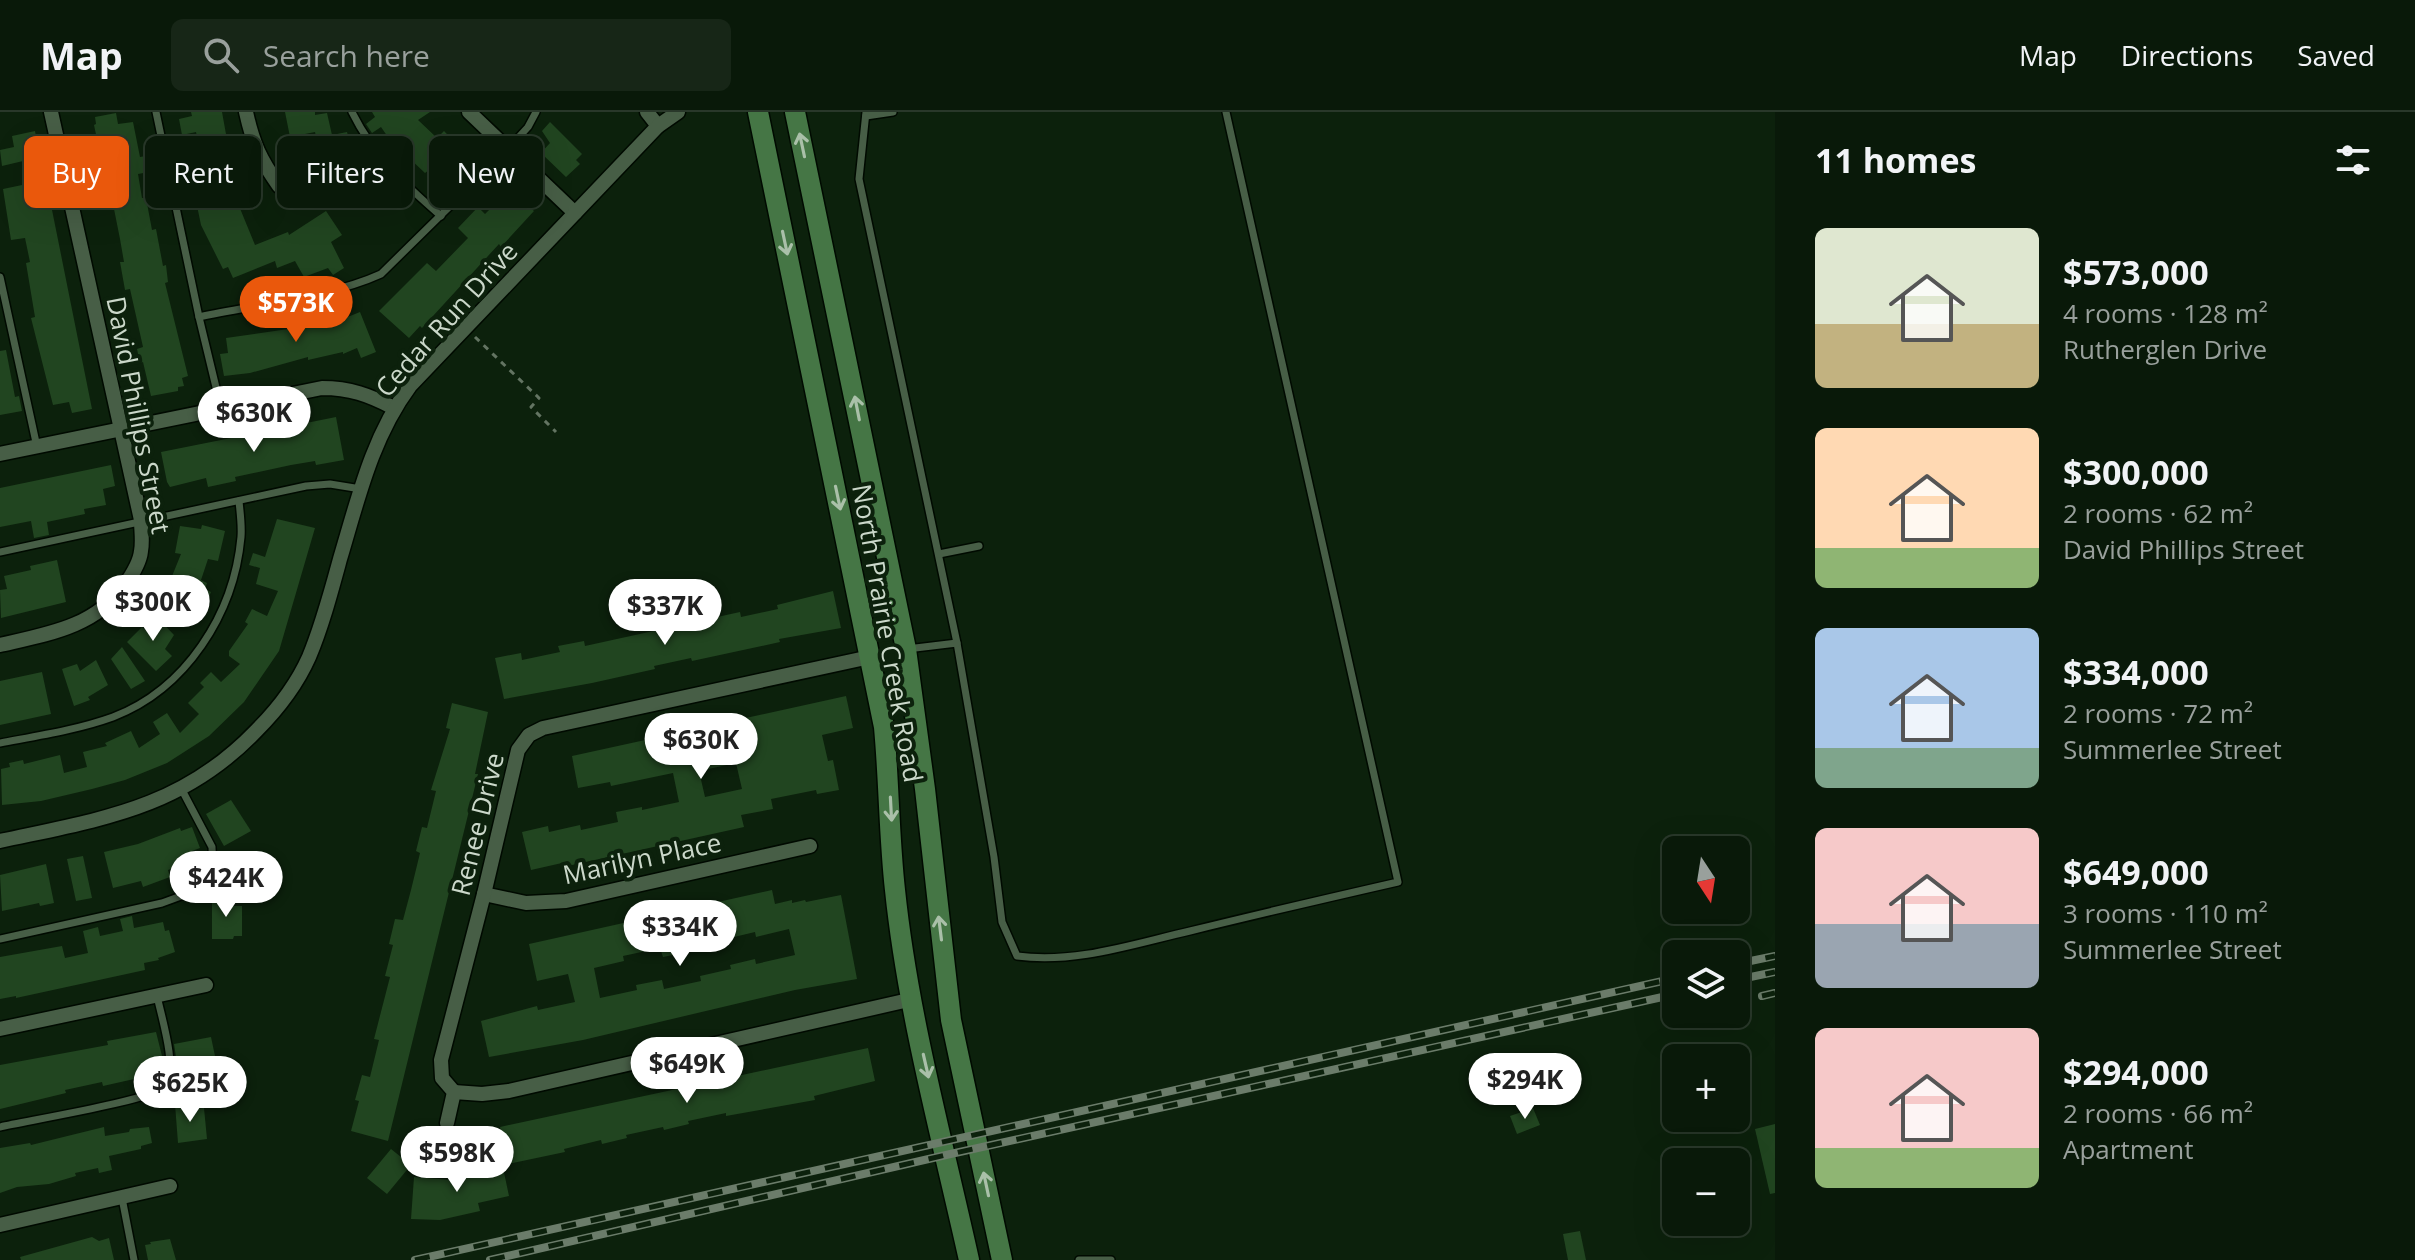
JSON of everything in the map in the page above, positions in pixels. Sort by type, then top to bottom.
[{"type":"main road","name":"North Prairie Creek Road","points":[[758,112],[884,727],[891,792],[895,890],[913,999],[969,1260]]},
{"type":"main road","name":"North Prairie Creek Road","points":[[795,112],[906,649],[951,1020],[1002,1260]]},
{"type":"main road","points":[[808,354],[844,347]]},
{"type":"main road","points":[[870,657],[906,649]]},
{"type":"street","name":"David Phillips Street","points":[[0,645],[66,630],[95,615],[114,601],[131,576],[141,553],[141,520],[51,112]]},
{"type":"street","points":[[246,112],[252,142],[277,183]]},
{"type":"street","points":[[469,112],[494,136]]},
{"type":"street","points":[[647,112],[658,126]]},
{"type":"street","name":"Cedar Run Drive","points":[[0,841],[100,820],[146,806],[182,790],[215,769],[267,720],[308,659],[377,442],[394,408],[410,386],[658,126],[681,112]]},
{"type":"street","points":[[543,182],[575,213]]},
{"type":"street","points":[[0,454],[322,388],[346,388],[364,393],[394,408]]},
{"type":"street","name":"Renee Drive","points":[[454,1092],[442,1078],[441,1060],[518,750],[529,735],[543,728],[870,657]]},
{"type":"street","name":"Marilyn Place","points":[[484,894],[526,903],[566,901],[810,846]]},
{"type":"street","points":[[0,1029],[206,985]]},
{"type":"street","points":[[447,1123],[454,1092],[482,1094],[509,1091],[913,999]]},
{"type":"street","points":[[0,1225],[170,1186]]},
{"type":"lane","points":[[156,112],[221,408]]},
{"type":"lane","points":[[352,112],[362,134],[389,168],[441,216]]},
{"type":"lane","points":[[520,136],[536,112]]},
{"type":"lane","points":[[893,112],[866,114],[859,179],[957,643],[994,857],[1002,922],[1017,956],[1043,960],[1071,957],[1398,882],[1226,112]]},
{"type":"lane","points":[[199,317],[364,282],[393,264],[449,208]]},
{"type":"lane","points":[[0,277],[37,447]]},
{"type":"lane","points":[[0,552],[306,486],[330,484],[361,489]]},
{"type":"lane","points":[[0,743],[113,717],[169,683],[194,658],[211,632],[225,601],[236,563],[241,535],[239,501]]},
{"type":"lane","points":[[939,554],[979,546]]},
{"type":"lane","points":[[906,649],[957,643]]},
{"type":"lane","points":[[0,939],[162,903],[192,892],[208,882],[213,872],[212,847],[182,790]]},
{"type":"lane","points":[[0,1127],[155,1093],[166,1086],[172,1069],[157,996]]},
{"type":"lane","points":[[122,1198],[134,1260]]},
{"type":"lane","points":[[1079,1260],[1111,1260]]},
{"type":"path","points":[[486,348],[539,398],[531,407],[556,432]]},
{"type":"building","points":[[191,112],[222,112],[226,136],[197,136],[196,132],[182,135],[179,119],[192,116]]},
{"type":"building","points":[[285,112],[327,113],[332,135],[347,132],[348,136],[316,136],[315,132],[290,136]]},
{"type":"building","points":[[372,112],[430,112],[418,120],[435,136],[429,136],[429,170],[425,173],[413,162],[413,136],[387,136],[381,127],[372,133],[366,124],[375,117]]},
{"type":"building","points":[[116,113],[118,124],[133,122],[140,157],[145,156],[145,173],[138,174],[142,198],[145,198],[152,230],[156,229],[163,266],[166,265],[168,282],[165,283],[188,376],[182,378],[184,386],[178,387],[178,391],[151,396],[143,362],[140,363],[137,349],[143,347],[130,289],[125,290],[120,262],[124,262],[114,208],[129,208],[129,136],[96,136],[95,117]]},
{"type":"building","points":[[550,122],[582,154],[576,160],[580,164],[566,177],[543,155],[550,143],[542,131]]},
{"type":"building","points":[[35,131],[36,136],[24,136],[24,161],[2,166],[0,150],[14,147],[12,136]]},
{"type":"building","points":[[24,185],[24,208],[52,208],[92,409],[72,413],[69,402],[53,405],[31,318],[35,317],[25,238],[11,240],[3,189]]},
{"type":"building","points":[[197,208],[240,208],[255,245],[288,232],[289,235],[326,211],[342,235],[331,242],[344,268],[333,275],[328,268],[304,277],[295,261],[277,268],[275,261],[233,278],[228,267],[223,269],[201,225]]},
{"type":"building","points":[[477,208],[485,214],[491,208],[531,208],[534,211],[409,338],[379,311],[427,263],[436,271],[468,238],[458,228]]},
{"type":"building","points":[[360,312],[376,352],[361,358],[357,348],[343,354],[308,360],[308,357],[250,373],[224,376],[220,354],[228,353],[226,338],[295,328],[295,324],[301,323],[300,316],[316,313],[320,328]]},
{"type":"building","points":[[6,350],[15,397],[19,396],[22,411],[0,415],[0,351]]},
{"type":"building","points":[[336,417],[344,460],[291,465],[235,477],[236,481],[208,487],[206,478],[170,487],[167,482],[161,452]]},
{"type":"building","points":[[111,465],[115,486],[103,489],[106,505],[84,509],[85,514],[47,522],[49,535],[34,538],[31,521],[0,527],[0,488]]},
{"type":"building","points":[[277,519],[315,528],[279,651],[244,702],[209,736],[167,763],[92,789],[41,801],[2,805],[1,769],[10,767],[9,763],[23,760],[24,764],[60,755],[64,773],[87,767],[83,752],[107,746],[105,743],[131,731],[139,748],[160,734],[153,722],[167,713],[180,733],[199,714],[188,703],[204,687],[200,683],[211,672],[221,682],[240,664],[229,656],[229,651],[248,624],[245,622],[252,609],[267,616],[278,591],[256,584],[260,568],[249,565],[253,553],[265,557]]},
{"type":"building","points":[[202,525],[225,531],[218,561],[208,559],[201,580],[207,583],[205,589],[211,592],[205,607],[196,603],[182,623],[159,607],[169,593],[166,591],[181,554],[175,553],[180,526],[201,529]]},
{"type":"building","points":[[57,560],[66,602],[1,618],[0,590],[7,589],[4,576]]},
{"type":"building","points":[[833,591],[841,628],[779,639],[780,642],[692,661],[691,658],[654,666],[655,669],[592,683],[504,699],[495,658],[521,653],[522,660],[560,652],[558,646],[584,641],[585,646],[740,612],[741,617]]},
{"type":"building","points":[[154,614],[174,635],[165,649],[172,656],[156,671],[127,642],[142,627],[144,629]]},
{"type":"building","points":[[122,647],[145,681],[131,689],[111,659]]},
{"type":"building","points":[[96,660],[108,685],[88,697],[90,700],[74,706],[62,669],[77,664],[80,671]]},
{"type":"building","points":[[42,672],[51,714],[0,725],[0,681]]},
{"type":"building","points":[[846,696],[853,728],[822,735],[828,761],[833,760],[839,790],[817,794],[816,790],[771,799],[773,809],[741,815],[744,827],[563,867],[562,863],[531,870],[522,832],[548,826],[549,832],[580,825],[581,830],[618,822],[616,812],[679,802],[673,773],[611,786],[610,782],[578,788],[572,756]],"holes":[[[736,763],[742,789],[705,797],[699,771]]]},
{"type":"building","points":[[452,703],[488,712],[475,774],[478,774],[388,1141],[351,1131],[359,1101],[355,1100],[362,1075],[370,1077],[379,1040],[374,1039],[390,977],[385,976],[393,945],[389,944],[395,919],[403,920],[411,890],[420,853],[416,851],[422,827],[427,828],[436,791],[431,790],[450,729],[446,728]]},
{"type":"building","points":[[231,800],[251,831],[224,846],[206,814]]},
{"type":"building","points":[[192,827],[200,848],[192,851],[195,860],[168,870],[170,877],[143,887],[141,881],[113,888],[104,852]]},
{"type":"building","points":[[83,856],[92,898],[76,901],[67,859]]},
{"type":"building","points":[[46,864],[54,903],[2,911],[0,875]]},
{"type":"building","points":[[772,890],[775,904],[841,895],[857,979],[795,990],[583,1040],[489,1057],[481,1021],[537,1006],[538,1010],[575,1002],[568,974],[537,981],[529,944]],"holes":[[[789,929],[795,955],[756,964],[755,959],[730,965],[731,969],[700,976],[701,981],[664,989],[662,980],[636,985],[637,990],[600,998],[594,968],[624,961],[623,956],[660,948],[663,957],[688,952],[687,947],[755,932],[756,937]]]},
{"type":"building","points":[[212,895],[229,895],[229,906],[242,906],[242,936],[212,939]]},
{"type":"building","points":[[132,916],[134,928],[163,922],[165,931],[169,930],[175,952],[144,963],[145,970],[0,999],[0,957],[62,946],[65,958],[88,953],[83,931],[98,927],[100,936],[123,931],[120,919]]},
{"type":"building","points":[[156,1032],[163,1060],[149,1062],[152,1075],[103,1086],[102,1082],[65,1090],[66,1093],[0,1109],[0,1065],[108,1045],[107,1041]]},
{"type":"building","points":[[211,1037],[215,1056],[183,1062],[181,1056],[176,1057],[174,1044]]},
{"type":"building","points":[[868,1048],[875,1081],[814,1096],[815,1100],[726,1116],[726,1113],[664,1130],[663,1127],[626,1135],[627,1138],[602,1144],[601,1140],[564,1149],[565,1152],[508,1164],[500,1127]]},
{"type":"building","points":[[175,1104],[191,1104],[191,1109],[204,1108],[207,1139],[178,1143]]},
{"type":"building","points":[[1533,1108],[1540,1125],[1517,1134],[1510,1116]]},
{"type":"building","points":[[1775,1124],[1775,1193],[1770,1194],[1755,1129]]},
{"type":"building","points":[[104,1127],[105,1136],[149,1127],[152,1143],[141,1146],[141,1149],[109,1156],[112,1170],[99,1173],[98,1168],[49,1184],[17,1187],[0,1193],[0,1148],[31,1145]]},
{"type":"building","points":[[391,1149],[411,1165],[387,1194],[367,1178]]},
{"type":"building","points":[[502,1163],[509,1196],[478,1203],[480,1211],[440,1220],[411,1219],[414,1177],[451,1180],[478,1174],[477,1169]]},
{"type":"building","points":[[1580,1231],[1586,1260],[1568,1260],[1563,1234]]},
{"type":"building","points":[[92,1237],[99,1241],[109,1238],[114,1260],[21,1260],[20,1257]]},
{"type":"building","points":[[170,1239],[176,1260],[148,1260],[145,1245]]},
{"type":"railway","points":[[1750,961],[1775,956]]},
{"type":"railway","points":[[1750,977],[1775,972]]},
{"type":"railway","points":[[415,1260],[1662,981]]},
{"type":"railway","points":[[1762,996],[1775,993]]},
{"type":"railway","points":[[490,1260],[946,1155],[1662,997]]}]
